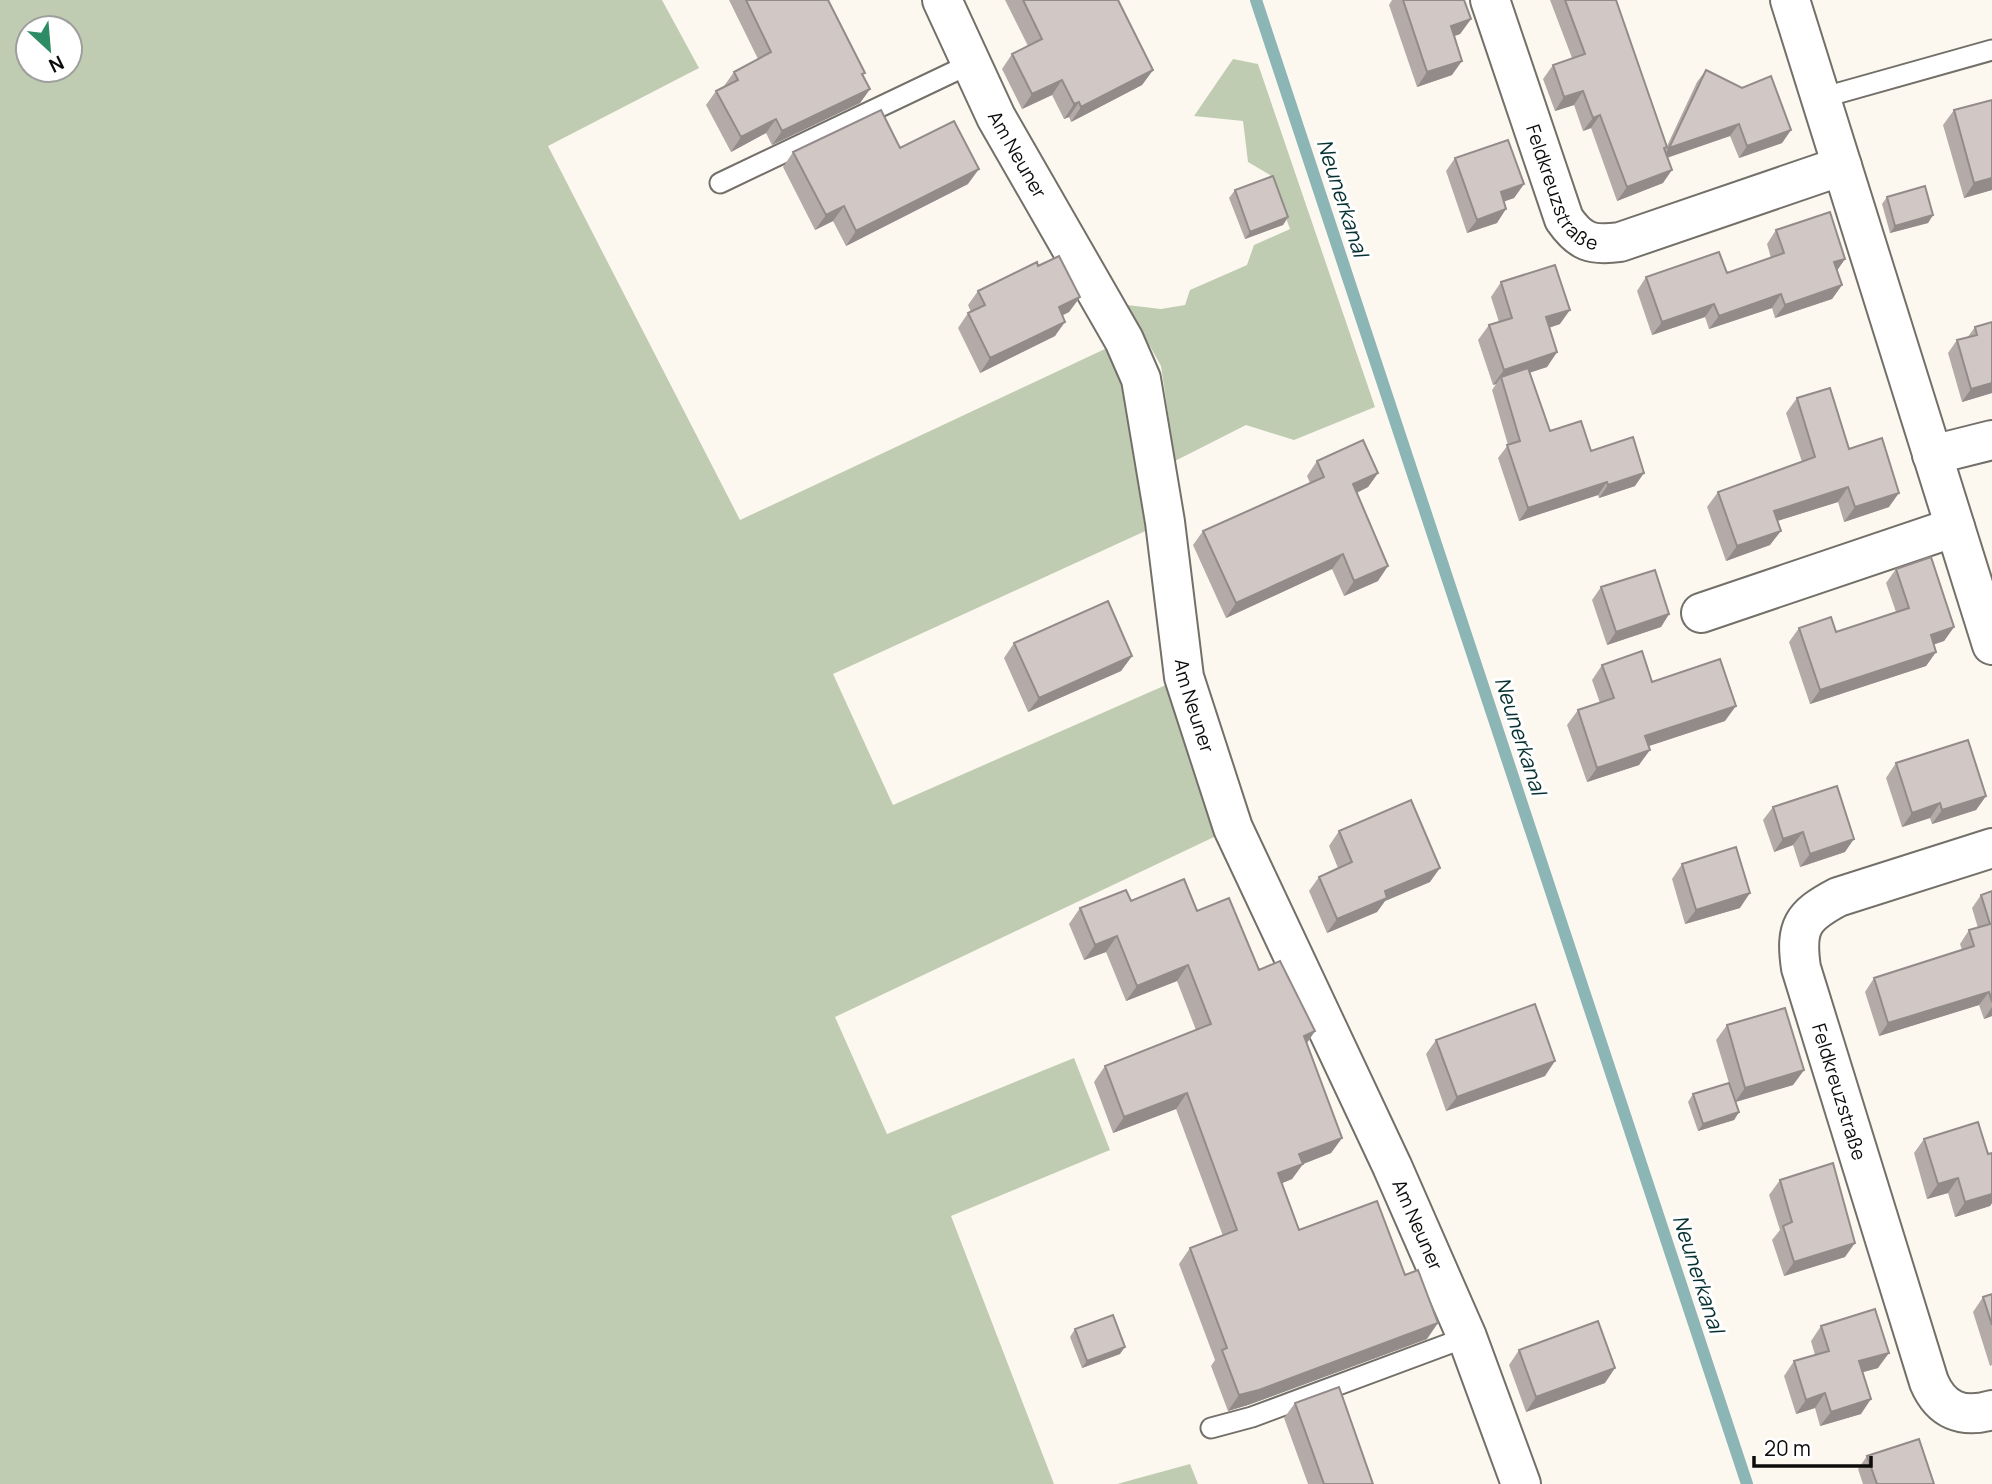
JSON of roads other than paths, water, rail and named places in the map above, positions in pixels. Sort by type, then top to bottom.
[{"type":"street","name":"Am Neuner","points":[[942,0],[996,117],[1124,340],[1141,380],[1165,522],[1184,677],[1233,828],[1343,1061],[1467,1337],[1521,1484]]},
{"type":"street","name":"Feldkreuzstraße","points":[[1490,0],[1564,219],[1574,233],[1585,241],[1601,245],[1620,242],[1842,166]]},
{"type":"street","points":[[1790,0],[1992,645]]},
{"type":"street","points":[[1932,455],[1992,440]]},
{"type":"street","points":[[1701,613],[1955,527]]},
{"type":"street","name":"Feldkreuzstraße","points":[[1992,848],[1838,897],[1819,907],[1804,922],[1797,943],[1801,968],[1928,1382],[1935,1397],[1963,1414],[1992,1410]]},
{"type":"lane","points":[[1821,98],[1992,50]]},
{"type":"lane","points":[[720,183],[970,64]]},
{"type":"lane","points":[[1211,1428],[1252,1417],[1467,1337]]},
{"type":"waterway","name":"Neunerkanal","points":[[1256,0],[1747,1484]]}]
